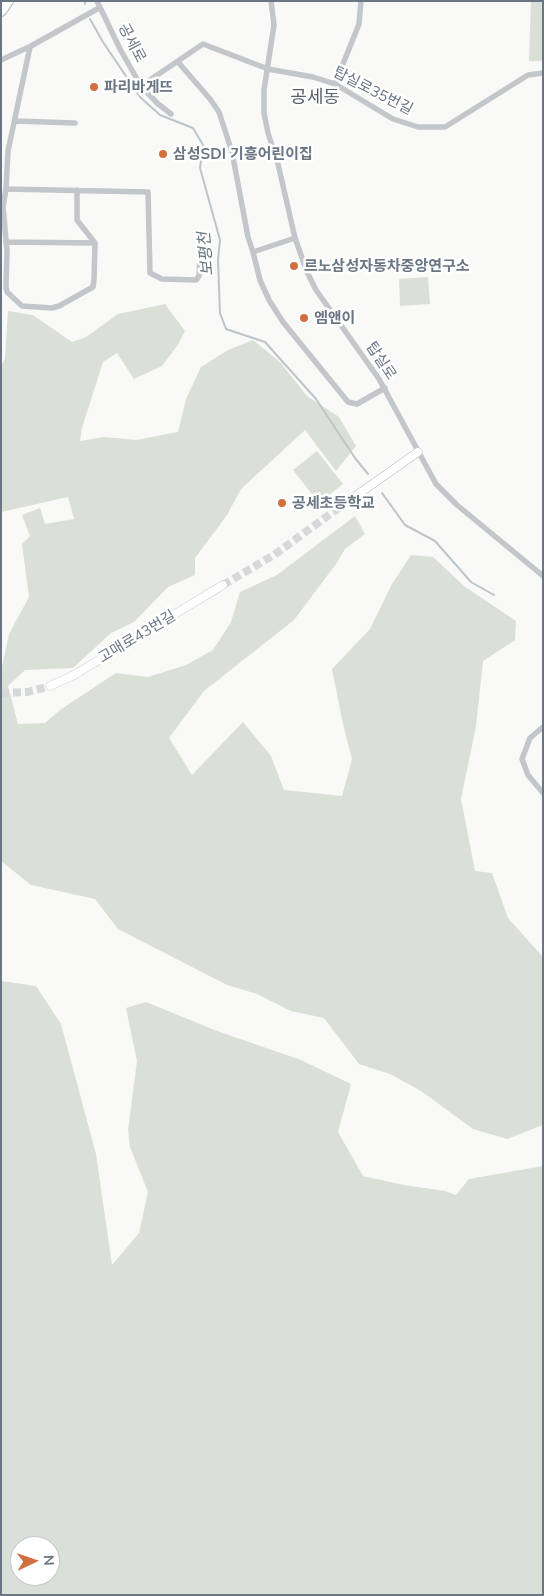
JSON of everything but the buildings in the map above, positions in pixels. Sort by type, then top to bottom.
[{"type":"highway","points":[[1,10],[8,1]]},
{"type":"street","name":"탑실로","points":[[271,1],[274,25],[264,90],[264,113],[295,238],[306,272],[316,290],[384,388],[436,484],[457,505],[543,576]]},
{"type":"street","points":[[335,84],[359,24],[361,1]]},
{"type":"street","points":[[1,60],[30,47],[98,4]]},
{"type":"street","name":"공세로","points":[[98,4],[141,86],[157,103],[171,114]]},
{"type":"street","name":"탑실로35번길","points":[[178,62],[203,44],[268,69],[298,73],[335,84],[393,119],[418,127],[445,127],[528,75],[543,73]]},
{"type":"street","points":[[30,47],[8,151],[3,207],[6,242],[6,287],[7,292],[22,306],[52,308],[93,287],[95,244],[77,220],[77,190]]},
{"type":"street","points":[[141,86],[178,62],[210,99],[219,112],[232,152],[248,237],[260,280],[269,300],[283,322],[348,402],[357,404],[384,388]]},
{"type":"street","points":[[15,121],[75,122]]},
{"type":"street","points":[[6,189],[148,192],[150,273],[162,279],[196,280],[199,276],[200,253]]},
{"type":"street","points":[[253,252],[295,238]]},
{"type":"street","points":[[6,242],[95,244]]},
{"type":"street","points":[[340,507],[418,452]]},
{"type":"street","name":"고매로43번길","points":[[50,686],[74,675],[223,585]]},
{"type":"street","points":[[543,727],[530,738],[522,759],[528,775],[543,793]]},
{"type":"shaded area","points":[[531,1],[543,1],[543,61],[529,61]]},
{"type":"shaded area","points":[[428,277],[430,304],[400,306],[399,279]]},
{"type":"shaded area","points":[[165,304],[185,331],[177,346],[162,366],[134,379],[117,353],[103,362],[82,428],[80,441],[104,437],[136,440],[178,432],[186,399],[201,367],[228,350],[253,340],[280,362],[307,396],[339,417],[356,446],[336,471],[305,430],[241,489],[227,515],[195,558],[195,575],[168,587],[134,622],[111,633],[73,668],[25,670],[8,686],[18,724],[45,723],[60,710],[116,673],[148,677],[186,665],[213,650],[231,622],[240,592],[277,575],[355,516],[365,534],[345,549],[294,620],[204,691],[169,738],[192,775],[243,722],[271,756],[284,790],[342,796],[352,759],[332,669],[370,629],[392,584],[411,555],[433,557],[464,586],[516,621],[515,640],[483,661],[476,726],[461,799],[475,871],[492,873],[508,918],[543,957],[543,1125],[507,1139],[473,1129],[421,1091],[390,1074],[359,1064],[324,1018],[291,1011],[257,994],[227,985],[118,929],[95,899],[31,885],[1,861],[1,671],[9,634],[29,597],[22,544],[30,536],[22,515],[40,508],[45,524],[74,519],[68,497],[1,512],[1,366],[5,359],[8,311],[33,315],[72,342],[86,337],[118,314]]},
{"type":"shaded area","points":[[317,451],[343,484],[319,503],[293,470]]},
{"type":"shaded area","points":[[1,981],[36,986],[61,1024],[96,1154],[112,1265],[139,1233],[148,1192],[130,1147],[128,1130],[137,1061],[126,1008],[146,1002],[217,1031],[301,1060],[351,1084],[338,1132],[363,1176],[445,1191],[456,1195],[469,1179],[543,1166],[543,1595],[1,1595]]},
{"type":"waterway","name":"보평천","points":[[90,19],[140,97],[160,115],[193,128],[203,145],[200,168],[220,240],[218,260],[220,313],[226,329],[265,342],[316,399],[355,458],[368,474]]},
{"type":"waterway","name":"보평천","points":[[382,493],[405,525],[435,541],[471,582],[494,595]]},
{"type":"tunnel","points":[[223,585],[274,555],[340,507]]},
{"type":"tunnel","points":[[1,693],[28,692],[50,686]]},
{"type":"place","name":"파리바게뜨","points":[[94,87]]},
{"type":"place","name":"삼성SDI 기흥어린이집","points":[[163,154]]},
{"type":"place","name":"르노삼성자동차중앙연구소","points":[[294,266]]},
{"type":"place","name":"엠앤이","points":[[304,318]]},
{"type":"place","name":"공세초등학교","points":[[282,503]]},
{"type":"district","name":"공세동","points":[[315,98]]}]
